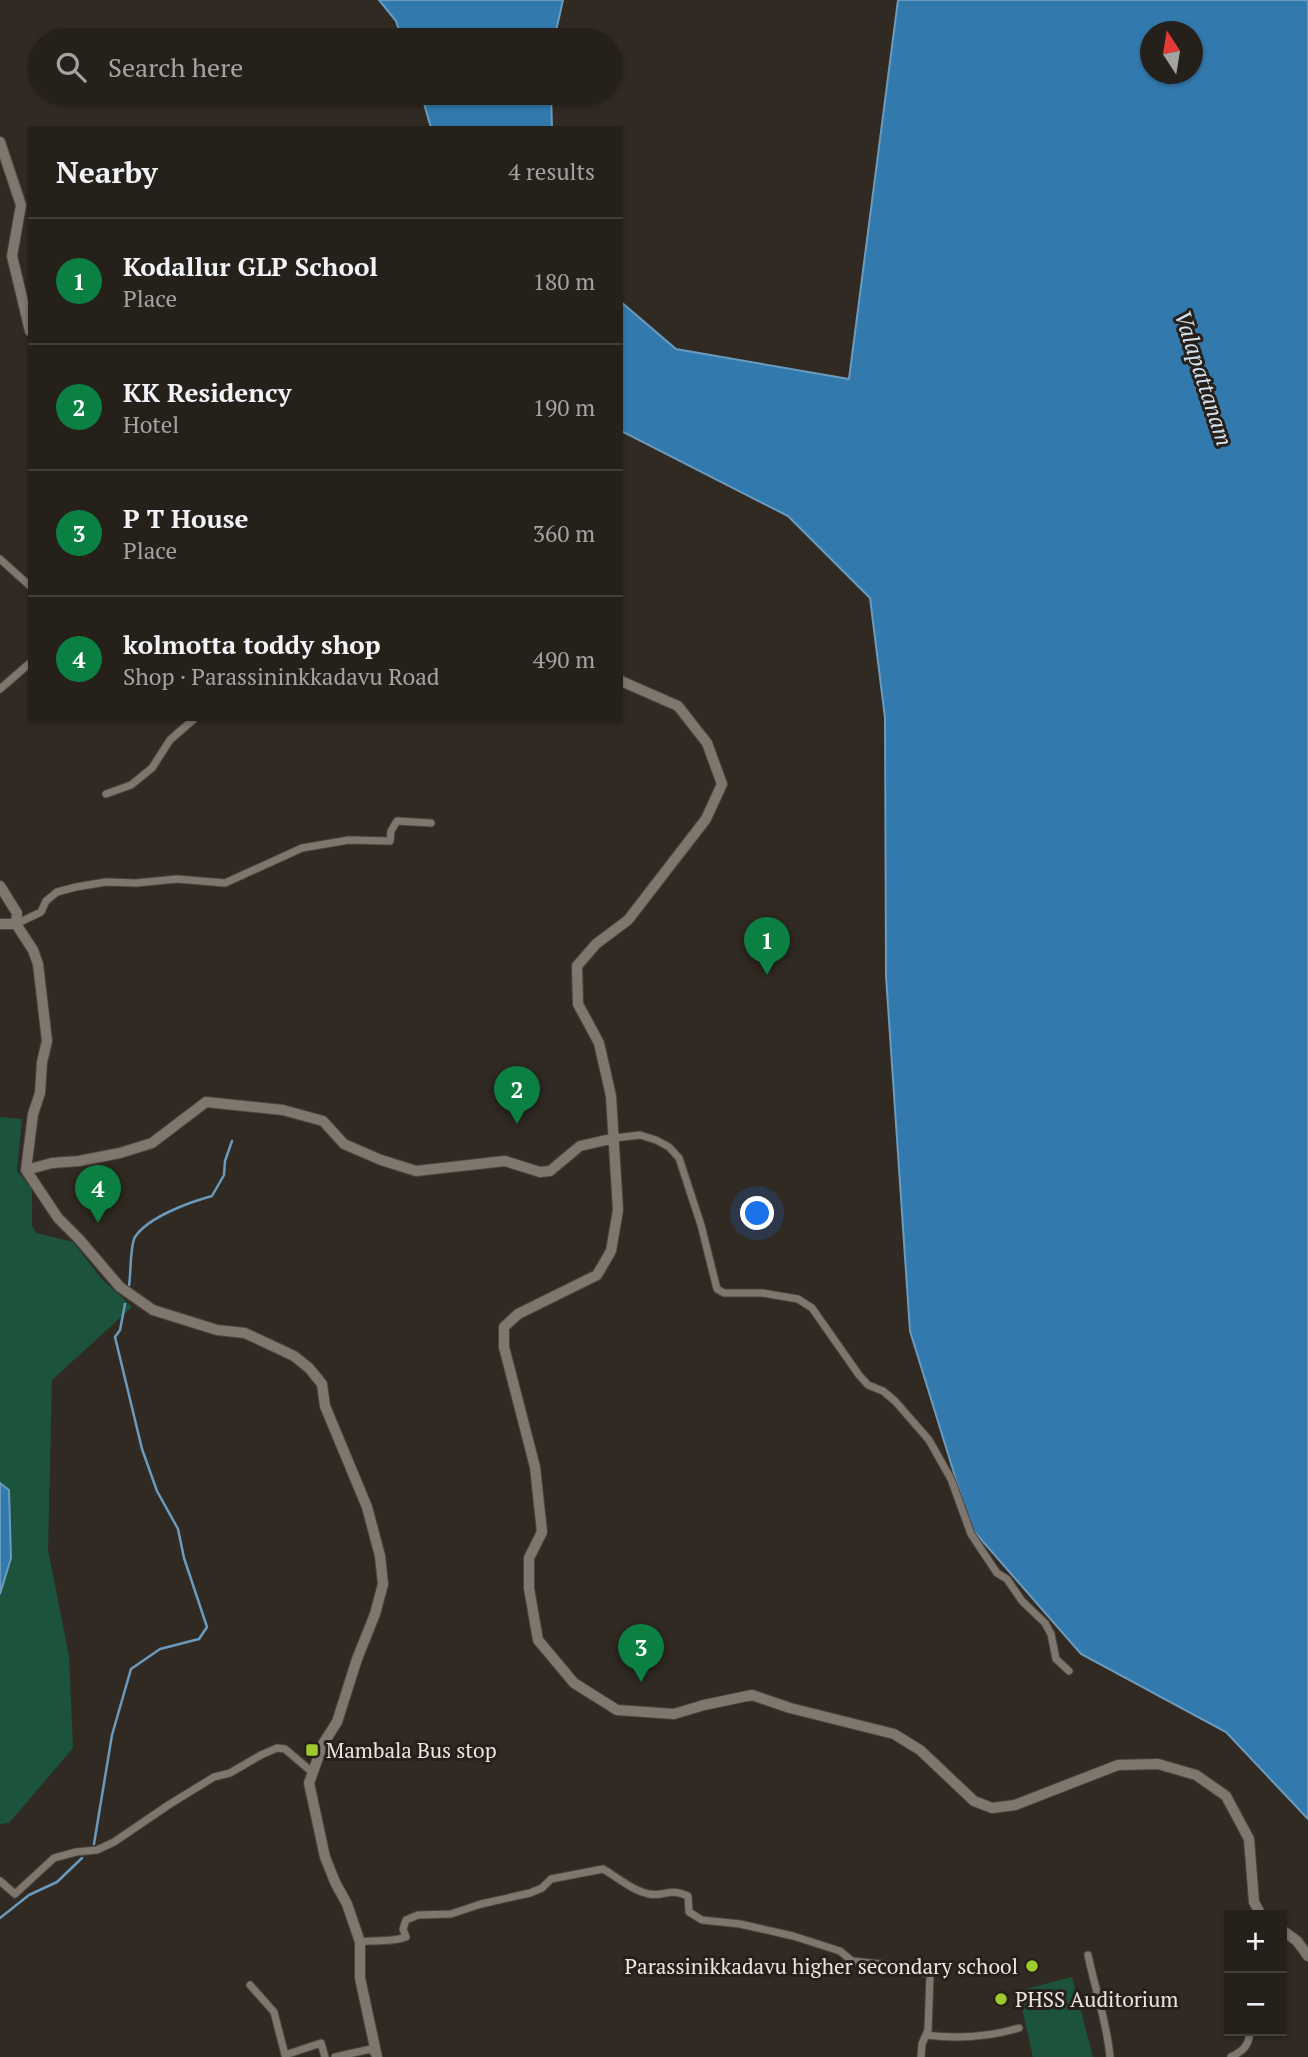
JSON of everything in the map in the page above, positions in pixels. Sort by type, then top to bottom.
[{"type":"street","points":[[0,142],[21,205],[12,256],[28,323]]},
{"type":"street","points":[[0,559],[28,584]]},
{"type":"street","points":[[0,689],[28,665]]},
{"type":"street","points":[[623,682],[678,706],[707,743],[722,784],[706,819],[652,890],[628,920],[596,944],[577,966],[578,1004],[599,1043],[611,1096],[618,1210],[611,1251],[597,1275],[518,1314],[504,1327],[504,1347],[535,1468],[542,1532],[529,1558],[529,1588],[538,1640],[574,1683],[617,1710],[674,1714],[752,1695],[894,1734],[920,1750],[974,1801],[992,1808],[1015,1805],[1118,1765],[1158,1764],[1196,1775],[1226,1796],[1249,1839],[1254,1902],[1258,1910]]},
{"type":"street","points":[[106,794],[131,785],[152,768],[170,740],[192,721]]},
{"type":"street","points":[[0,924],[16,924],[41,912],[46,901],[57,892],[76,887],[106,882],[136,883],[177,879],[225,883],[302,848],[349,840],[390,841],[391,831],[397,821],[431,823]]},
{"type":"street","points":[[0,886],[17,914],[16,924],[33,950],[38,964],[47,1041],[26,1170],[58,1218],[79,1238],[120,1287],[153,1310],[217,1330],[245,1333],[294,1356],[309,1368],[322,1384],[325,1406],[367,1507],[380,1556],[383,1584],[337,1722],[323,1744],[309,1783],[325,1857],[347,1904],[360,1942],[360,1978],[377,2057]]},
{"type":"street","points":[[26,1170],[52,1163],[120,1153],[152,1143],[206,1102],[283,1110],[324,1122],[344,1144],[416,1171],[505,1161],[540,1172],[550,1171],[580,1146],[640,1135],[656,1140],[669,1147],[679,1158],[701,1226],[717,1289],[724,1293],[754,1292],[798,1299],[812,1308],[859,1375],[868,1385],[883,1391],[895,1401],[921,1430],[951,1479],[971,1534],[997,1573],[1007,1580],[1045,1623],[1051,1634],[1056,1659],[1069,1671]]},
{"type":"street","points":[[0,1881],[15,1894],[54,1858],[96,1850],[114,1842],[215,1777],[230,1773],[277,1748],[285,1749],[312,1772]]},
{"type":"street","points":[[360,1942],[377,1939],[387,1942],[406,1937],[403,1929],[406,1920],[418,1915],[451,1914],[510,1896],[530,1893],[542,1888],[551,1879],[603,1869],[636,1889],[652,1895],[677,1891],[688,1896],[689,1912],[702,1920],[740,1924],[793,1936],[840,1951],[852,1961],[909,1967],[930,1975],[926,2035],[921,2057]]},
{"type":"street","points":[[1287,1934],[1297,1941],[1308,1956]]},
{"type":"street","points":[[1088,1955],[1099,2007],[1106,2025],[1110,2057]]},
{"type":"street","points":[[250,1985],[274,2012],[285,2055],[321,2043],[326,2057]]},
{"type":"street","points":[[926,2035],[981,2036],[1019,2028]]},
{"type":"street","points":[[1231,2057],[1244,2050],[1249,2036]]},
{"type":"street","points":[[335,2057],[371,2049],[377,2057]]},
{"type":"green space","points":[[0,1117],[22,1119],[17,1171],[32,1188],[32,1225],[36,1233],[73,1242],[101,1278],[132,1307],[52,1380],[48,1550],[69,1656],[73,1748],[9,1823],[0,1824]]},
{"type":"green space","points":[[1072,1977],[1093,2057],[1033,2057],[1018,1991]]},
{"type":"water","points":[[379,0],[563,0],[557,28],[398,28],[396,21]]},
{"type":"water","name":"Valapattanam","points":[[898,0],[1308,0],[1308,1819],[1226,1732],[1081,1654],[971,1528],[910,1331],[886,976],[885,718],[870,598],[788,516],[623,432],[623,304],[676,349],[849,379]]},
{"type":"water","points":[[424,105],[551,105],[552,126],[430,126]]},
{"type":"water","points":[[0,1483],[9,1490],[11,1558],[0,1594]]},
{"type":"waterway","points":[[129,1286],[135,1237],[159,1217],[181,1206],[212,1196],[224,1175],[225,1161],[232,1141]]},
{"type":"waterway","points":[[94,1844],[112,1735],[131,1669],[160,1649],[199,1639],[207,1627],[184,1558],[178,1529],[157,1491],[142,1449],[115,1337],[120,1330],[125,1304]]},
{"type":"waterway","points":[[0,1918],[29,1895],[57,1882],[82,1858]]},
{"type":"place","name":"Kodallur GLP School","points":[[767,975]]},
{"type":"place","name":"KK Residency","points":[[517,1124]]},
{"type":"place","name":"kolmotta toddy shop","points":[[98,1223]]},
{"type":"place","name":"P T House","points":[[641,1682]]},
{"type":"place","name":"Mambala Bus stop","points":[[312,1750]]},
{"type":"place","name":"Parassinikkadavu higher secondary school","points":[[1032,1966]]},
{"type":"place","name":"PHSS Auditorium","points":[[1001,1999]]}]
